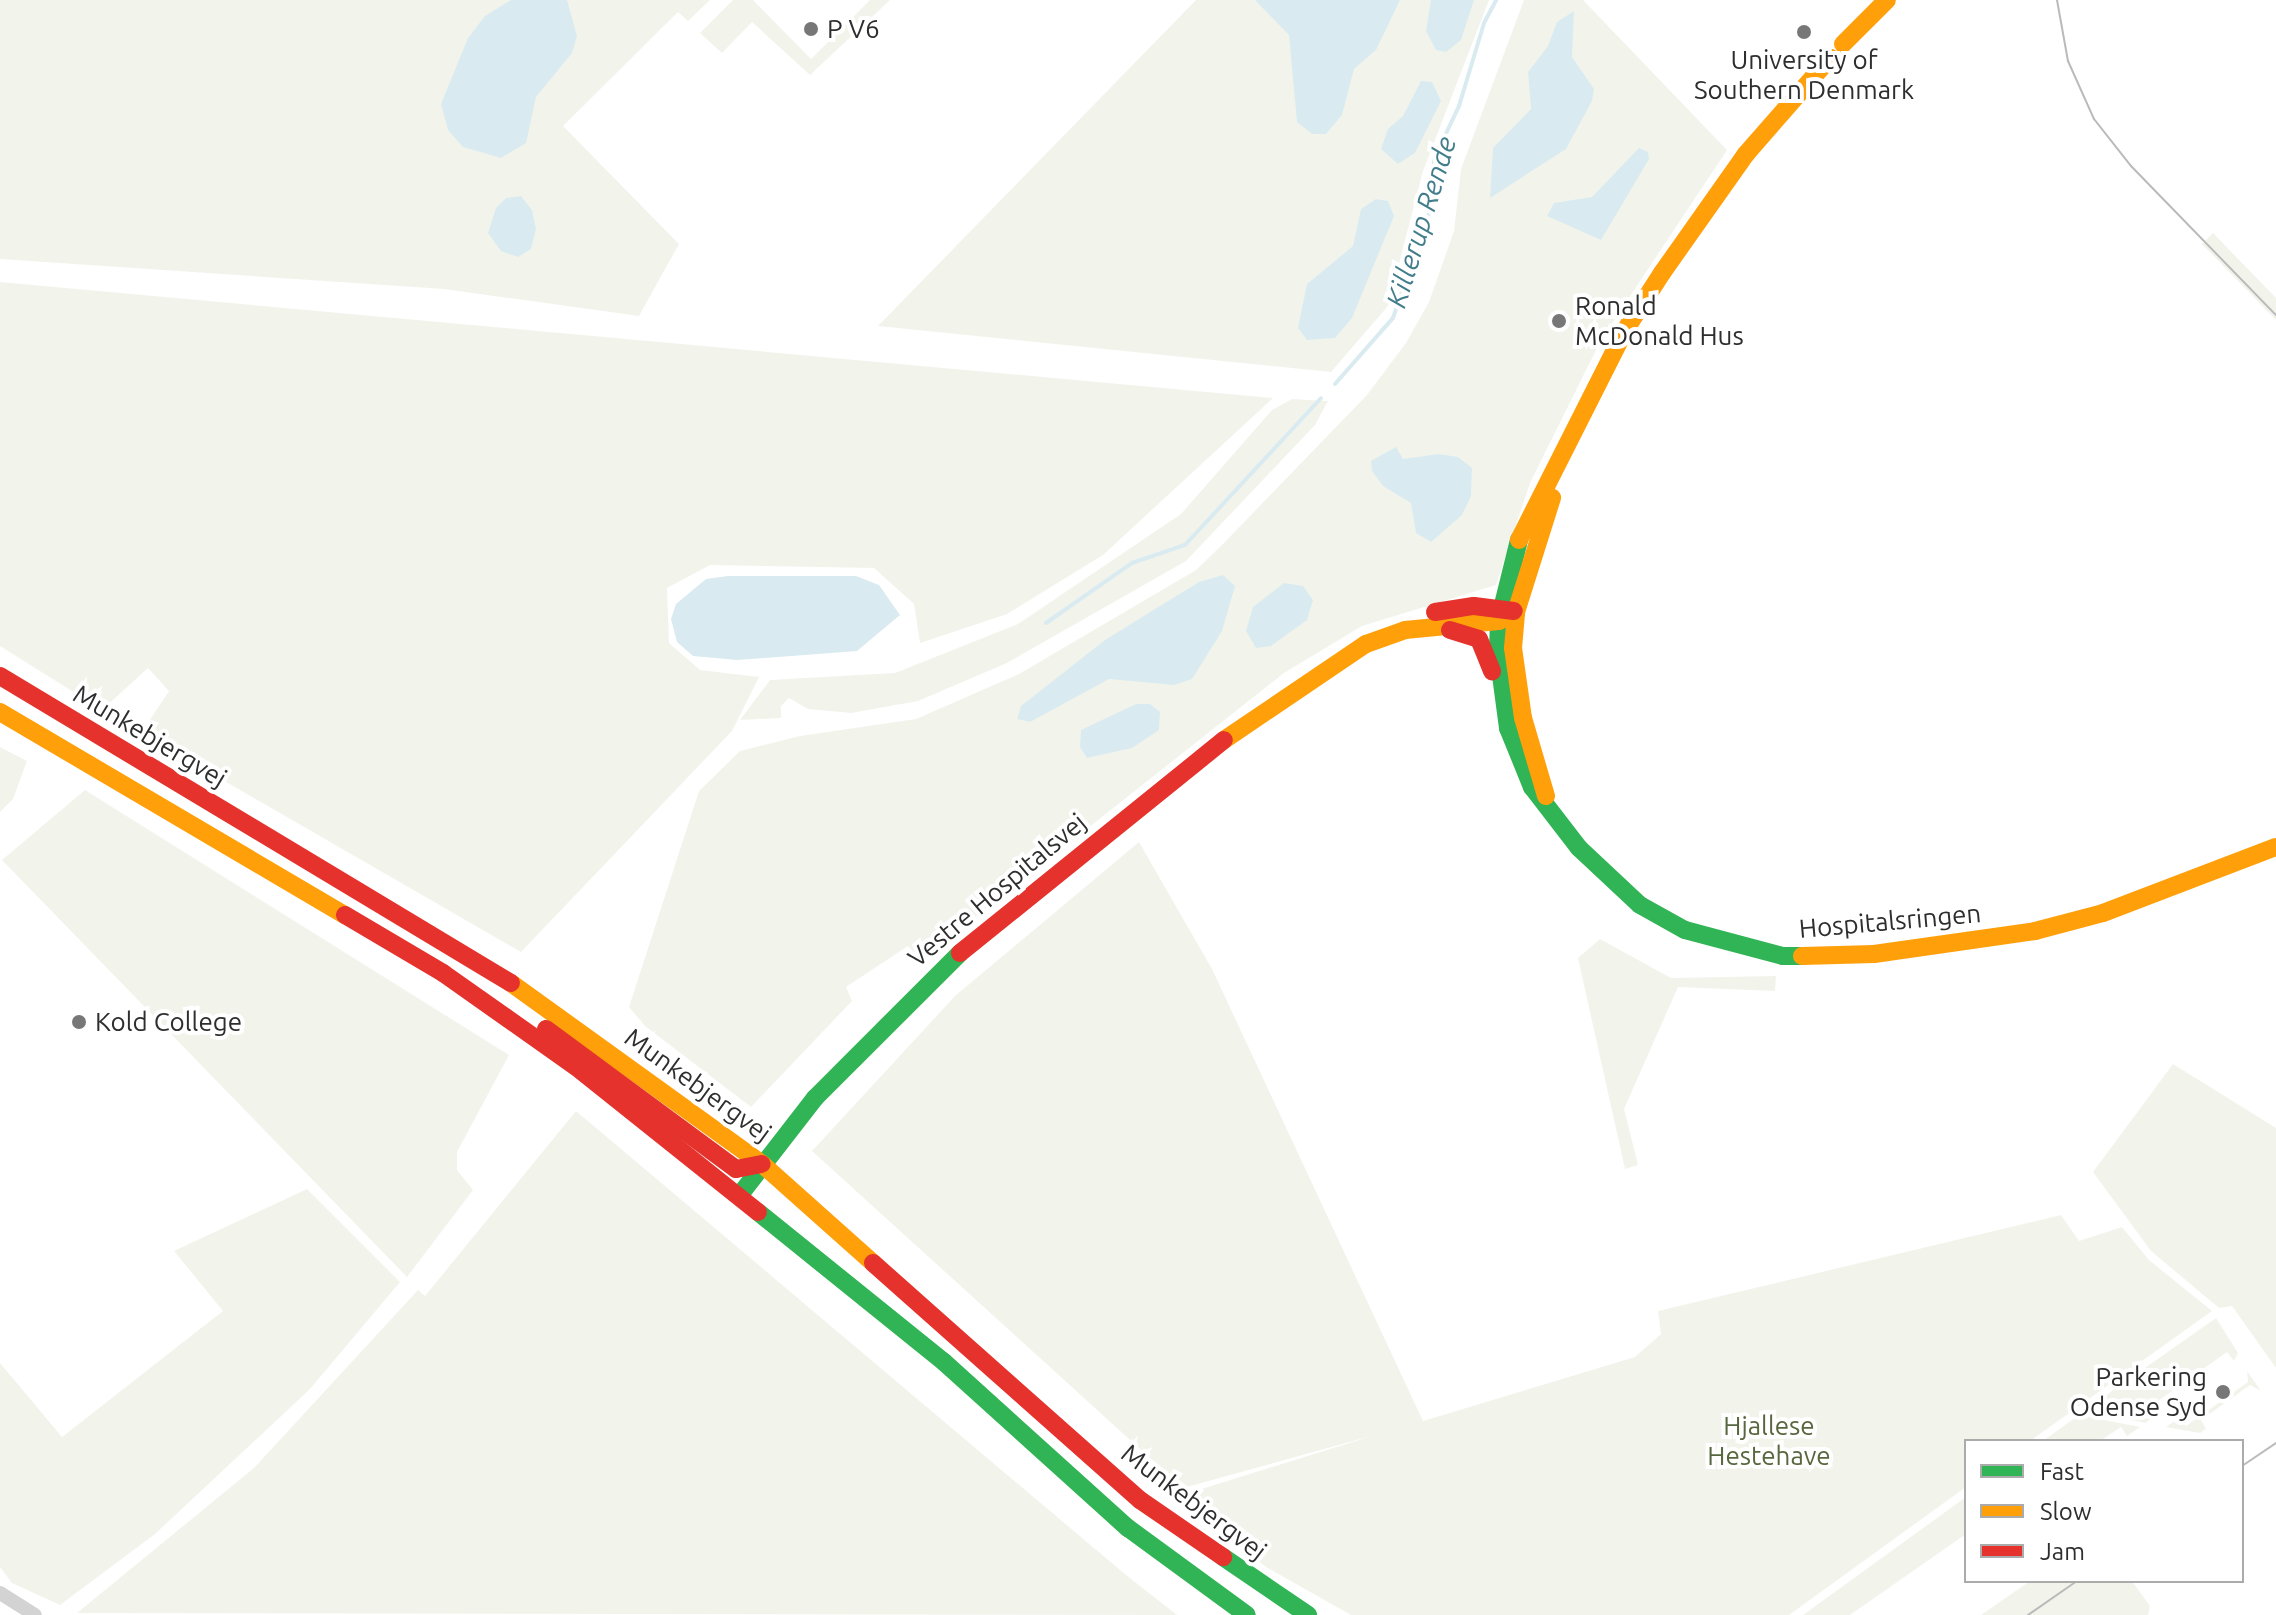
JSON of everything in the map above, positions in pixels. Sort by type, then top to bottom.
[{"type":"street","name":"Hospitalsringen","points":[[1887,0],[1836,51],[1746,154],[1662,273],[1624,332],[1551,485],[1519,539],[1506,614],[1505,711],[1519,763],[1579,848],[1640,905],[1685,930],[1783,956],[1874,954],[2035,931],[2103,913],[2276,847]]},
{"type":"street","name":"Hospitalsringen","points":[[1506,614],[1518,692],[1547,804]]},
{"type":"street","name":"Vestre Hospitalsvej","points":[[739,1196],[824,1087],[932,976],[1217,745],[1327,666],[1405,630],[1506,614]]},
{"type":"street","points":[[1327,666],[1409,637],[1454,629],[1468,632],[1487,650],[1495,693],[1505,711]]},
{"type":"street","name":"Munkebjergvej","points":[[0,676],[421,925],[548,1007],[762,1164],[1140,1500],[1308,1615]]},
{"type":"street","points":[[0,712],[393,943],[575,1066],[944,1362],[1128,1528],[1247,1615]]},
{"type":"street","points":[[393,943],[427,951],[615,1075],[736,1169],[762,1164]]},
{"type":"street","points":[[0,1593],[35,1615]]},
{"type":"green space","points":[[0,0],[710,0],[688,21],[678,12],[563,126],[679,244],[639,316],[444,289],[0,259]]},
{"type":"green space","points":[[733,0],[753,0],[811,59],[870,0],[890,0],[810,75],[752,22],[722,53],[700,33]]},
{"type":"green space","points":[[1196,0],[1489,0],[1423,171],[1388,306],[1331,372],[878,326]]},
{"type":"green space","points":[[1524,0],[1583,0],[1727,150],[1601,340],[1530,483],[1496,585],[1362,626],[1284,673],[921,960],[908,946],[846,987],[852,1001],[751,1107],[645,1026],[629,1007],[699,791],[740,751],[800,736],[916,719],[1019,674],[1196,570],[1367,395],[1406,343],[1429,302],[1454,231],[1461,169]]},
{"type":"green space","points":[[2213,233],[2276,298],[2276,320],[2202,244]]},
{"type":"green space","points":[[0,282],[1273,398],[1103,555],[1007,614],[920,643],[914,604],[874,568],[710,565],[667,588],[669,643],[700,670],[759,677],[732,731],[521,952],[141,733],[169,691],[148,668],[102,710],[0,646]]},
{"type":"green space","points":[[1292,399],[1328,401],[1315,425],[1186,561],[1007,663],[918,701],[851,713],[808,709],[789,698],[781,706],[781,718],[740,720],[770,680],[895,673],[1018,624],[1181,514],[1272,410]]},
{"type":"green space","points":[[0,747],[27,761],[13,799],[0,812]]},
{"type":"green space","points":[[85,790],[509,1055],[457,1152],[457,1170],[473,1190],[407,1277],[2,860]]},
{"type":"green space","name":"Hjallese Hestehave","points":[[1139,842],[1212,969],[1423,1421],[1635,1357],[1661,1334],[1658,1311],[2061,1215],[2079,1241],[2122,1227],[2149,1260],[2212,1311],[2033,1439],[1964,1439],[1964,1488],[1789,1615],[1351,1615],[1266,1567],[1176,1497],[1375,1435],[1183,1488],[812,1151],[955,996]]},
{"type":"green space","points":[[1600,939],[1671,978],[1776,976],[1775,991],[1678,987],[1624,1109],[1638,1165],[1625,1169],[1578,958]]},
{"type":"green space","points":[[2173,1064],[2276,1128],[2276,1368],[2232,1306],[2219,1308],[2151,1251],[2093,1172]]},
{"type":"green space","points":[[576,1111],[1177,1615],[77,1613],[254,1468],[418,1290],[425,1296]]},
{"type":"green space","points":[[307,1189],[400,1282],[310,1389],[155,1534],[60,1605],[12,1583],[0,1567],[0,1363],[62,1437],[223,1311],[174,1251]]},
{"type":"green space","points":[[2216,1318],[2238,1353],[2234,1361],[2227,1352],[2148,1408],[2154,1417],[2145,1423],[2085,1410]]},
{"type":"green space","points":[[2247,1371],[2261,1391],[2250,1385],[2201,1420],[2206,1429],[2200,1433],[2166,1427],[2179,1418],[2186,1426],[2248,1382]]},
{"type":"green space","points":[[2079,1415],[2140,1427],[2127,1436],[2121,1427],[2103,1439],[2046,1439]]},
{"type":"green space","points":[[1964,1498],[1964,1535],[1850,1615],[1803,1615]]},
{"type":"green space","points":[[2027,1583],[2133,1583],[2150,1606],[2148,1615],[1981,1615]]},
{"type":"shaded area","points":[[511,0],[567,0],[577,36],[572,53],[536,97],[526,143],[501,158],[463,147],[448,130],[441,104],[468,38],[485,16]]},
{"type":"shaded area","points":[[1255,0],[1400,0],[1376,50],[1354,69],[1342,115],[1326,134],[1312,134],[1297,122],[1289,35]]},
{"type":"shaded area","points":[[1431,0],[1474,0],[1461,40],[1446,52],[1436,50],[1426,31]]},
{"type":"shaded area","points":[[1574,11],[1572,57],[1594,89],[1592,101],[1566,149],[1490,198],[1493,148],[1531,109],[1528,72],[1548,46],[1557,22]]},
{"type":"shaded area","points":[[1421,81],[1432,82],[1441,101],[1415,153],[1398,164],[1381,149],[1388,129],[1403,116]]},
{"type":"shaded area","points":[[1639,148],[1648,152],[1649,159],[1601,240],[1547,216],[1554,203],[1592,197]]},
{"type":"shaded area","points":[[521,196],[532,210],[536,229],[531,249],[518,257],[501,251],[488,233],[496,208],[506,198]]},
{"type":"shaded area","points":[[1376,199],[1388,201],[1394,216],[1352,318],[1335,338],[1307,340],[1298,328],[1307,284],[1353,246],[1361,209]]},
{"type":"shaded area","points":[[1396,447],[1403,459],[1439,454],[1458,457],[1472,468],[1471,496],[1462,515],[1431,542],[1416,533],[1411,503],[1383,486],[1372,471],[1371,461]]},
{"type":"shaded area","points":[[1223,575],[1235,586],[1222,631],[1192,679],[1174,685],[1109,679],[1030,722],[1017,719],[1021,706],[1105,640],[1199,582]]},
{"type":"shaded area","points":[[728,576],[856,576],[879,585],[900,615],[857,651],[737,660],[693,656],[677,642],[671,619],[676,604],[706,579]]},
{"type":"shaded area","points":[[1284,583],[1303,586],[1313,600],[1307,620],[1271,646],[1256,648],[1246,631],[1253,607]]},
{"type":"shaded area","points":[[1136,704],[1150,704],[1160,712],[1159,730],[1132,748],[1087,758],[1080,747],[1081,730]]},
{"type":"waterway","name":"Killerup Rende","points":[[1335,384],[1393,318],[1431,207],[1434,159],[1459,106],[1484,23],[1496,0]]},
{"type":"waterway","name":"Killerup Rende","points":[[1046,623],[1132,563],[1185,545],[1321,398]]},
{"type":"tram line","points":[[2057,0],[2068,61],[2094,119],[2131,166],[2276,315]]},
{"type":"tram line","points":[[2244,1465],[2276,1443]]},
{"type":"tram line","points":[[2028,1615],[2074,1583]]},
{"type":"traffic: fast","points":[[1519,540],[1499,621],[1498,653],[1508,728],[1532,787],[1579,848],[1640,905],[1685,930],[1783,956],[1802,956]]},
{"type":"traffic: fast","points":[[739,1196],[815,1098],[960,953]]},
{"type":"traffic: fast","points":[[758,1212],[944,1362],[1128,1528],[1247,1615]]},
{"type":"traffic: fast","points":[[1223,1557],[1308,1615]]},
{"type":"traffic: slow","points":[[1843,44],[1887,0]]},
{"type":"traffic: slow","points":[[1519,540],[1624,332],[1662,273],[1746,154],[1830,58]]},
{"type":"traffic: slow","points":[[1546,796],[1523,718],[1513,648],[1516,612],[1552,498]]},
{"type":"traffic: slow","points":[[1224,740],[1366,644],[1405,630],[1499,621],[1516,612]]},
{"type":"traffic: slow","points":[[0,712],[345,915]]},
{"type":"traffic: slow","points":[[1802,956],[1874,954],[2035,931],[2103,913],[2276,847]]},
{"type":"traffic: slow","points":[[511,983],[762,1164],[873,1263]]},
{"type":"traffic: jam","points":[[1435,612],[1474,606],[1514,611]]},
{"type":"traffic: jam","points":[[1450,630],[1479,639],[1492,672]]},
{"type":"traffic: jam","points":[[0,676],[511,983]]},
{"type":"traffic: jam","points":[[960,953],[1224,740]]},
{"type":"traffic: jam","points":[[345,915],[443,973],[575,1066],[758,1212]]},
{"type":"traffic: jam","points":[[546,1029],[736,1169],[762,1164]]},
{"type":"traffic: jam","points":[[873,1263],[1140,1500],[1223,1557]]},
{"type":"place","name":"P V6","points":[[811,29]]},
{"type":"place","name":"University of Southern Denmark","points":[[1804,32]]},
{"type":"place","name":"Ronald McDonald Hus","points":[[1559,321]]},
{"type":"place","name":"Kold College","points":[[79,1022]]},
{"type":"place","name":"Parkering Odense Syd","points":[[2223,1392]]}]
